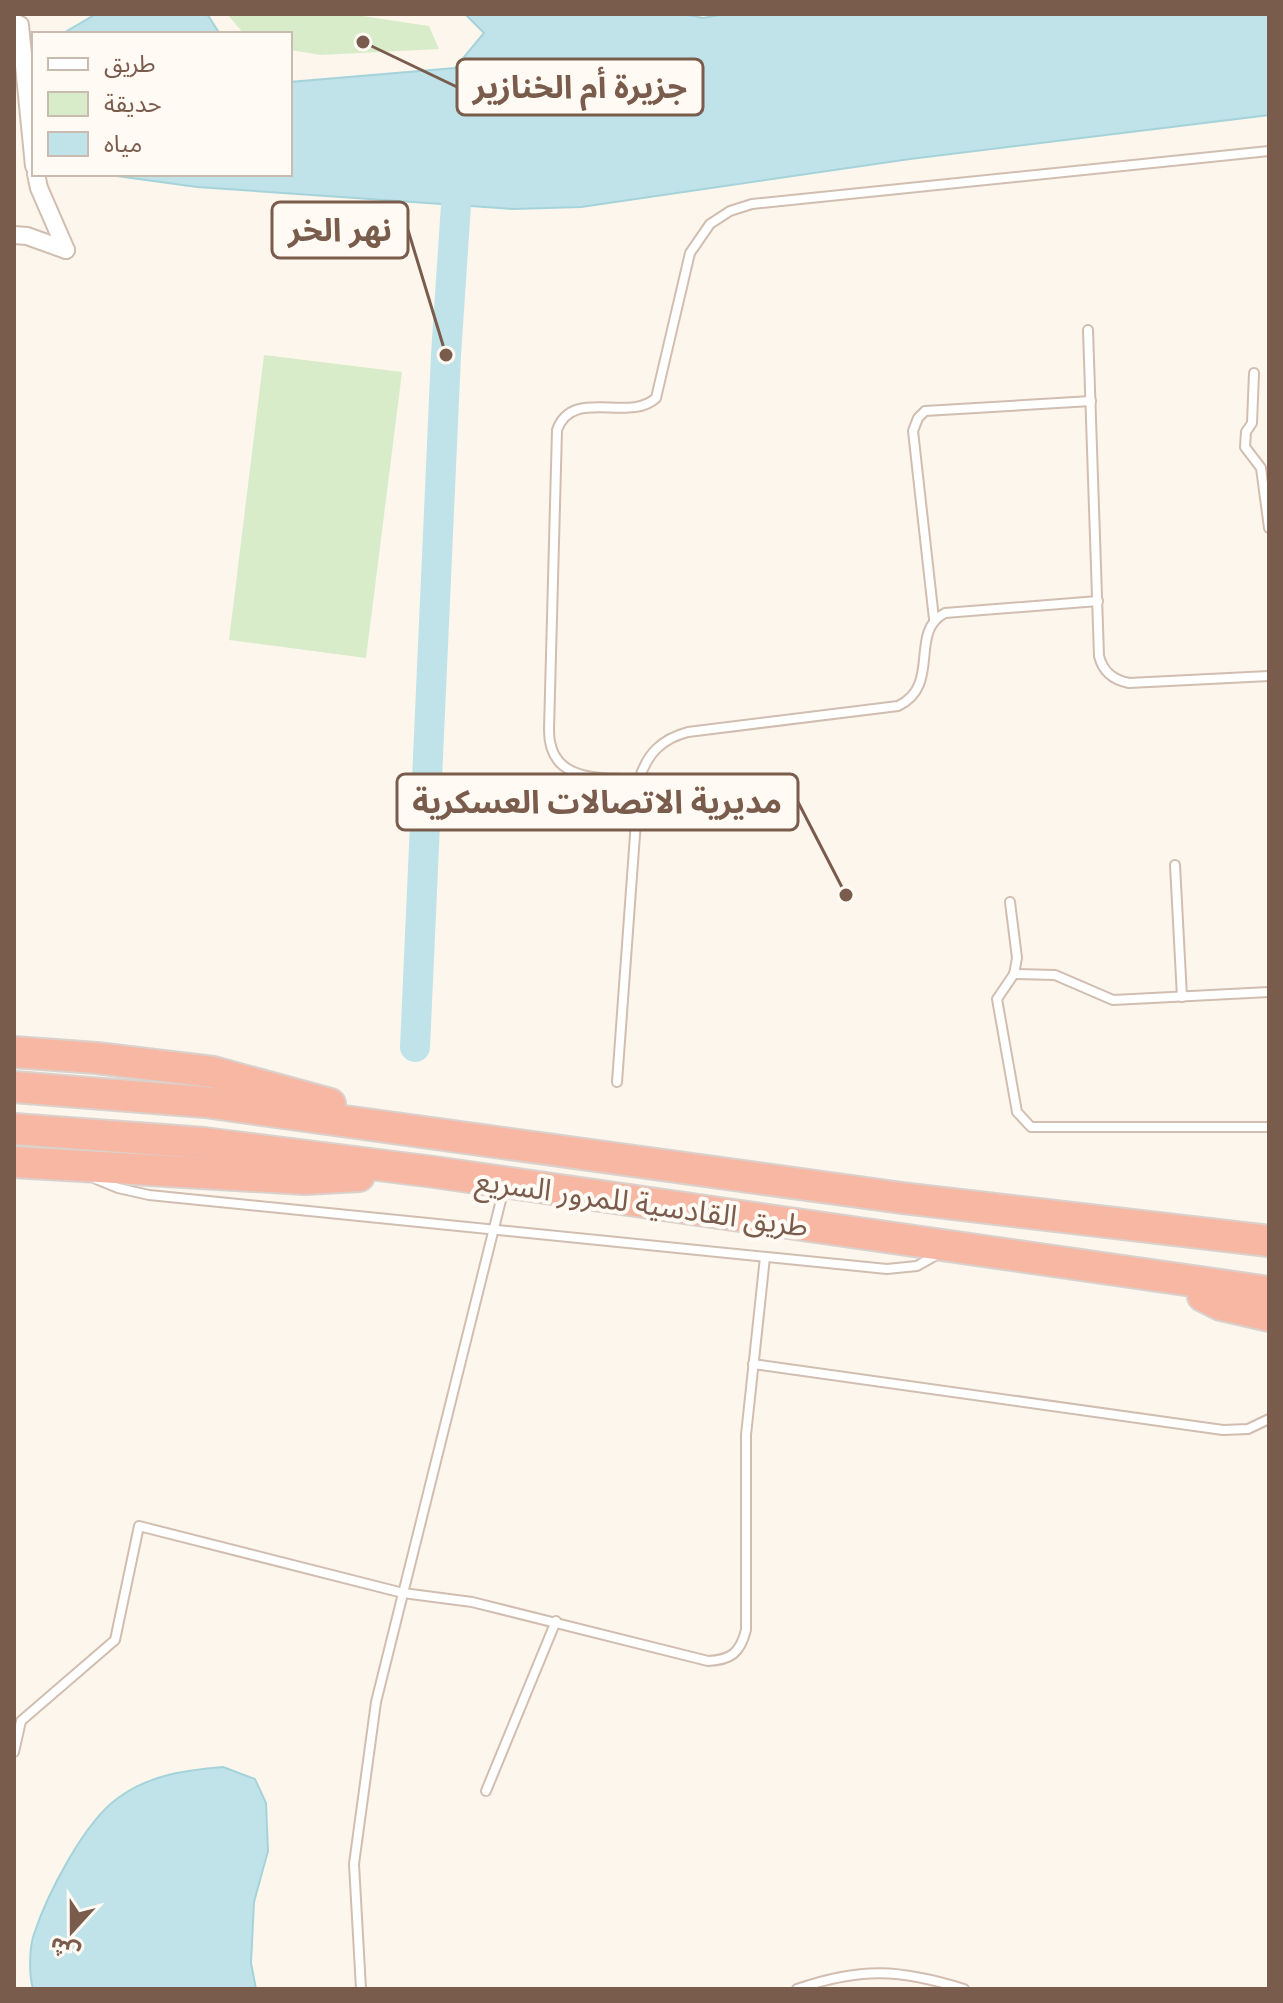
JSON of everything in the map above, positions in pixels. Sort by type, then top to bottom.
[{"type":"highway","points":[[14,1052],[213,1072],[436,1134]]},
{"type":"highway","name":"طريق القادسية للمرور السريع","points":[[14,1087],[205,1102],[902,1198],[1269,1241]]},
{"type":"highway","name":"طريق القادسية للمرور السريع","points":[[14,1129],[204,1143],[434,1172],[1269,1292]]},
{"type":"highway","points":[[14,1162],[305,1179],[434,1172]]},
{"type":"highway","points":[[1192,1282],[1199,1293],[1209,1300],[1269,1316]]},
{"type":"street","points":[[14,22],[20,25],[32,146]]},
{"type":"street","points":[[14,235],[27,236],[66,250],[36,176]]},
{"type":"lane","points":[[639,780],[574,773],[560,764],[551,748],[557,430],[564,416],[574,409],[643,406],[656,398],[690,253],[710,224],[730,211],[752,204],[1269,151]]},
{"type":"lane","points":[[1088,330],[1099,656],[1104,669],[1115,679],[1129,683],[1269,676]]},
{"type":"lane","points":[[1254,373],[1252,423],[1246,432],[1245,447],[1261,468],[1269,528]]},
{"type":"lane","points":[[934,619],[913,431],[918,418],[925,411],[1091,401]]},
{"type":"lane","points":[[617,1082],[639,780],[651,753],[674,736],[905,703],[920,685],[928,629],[934,619],[951,612],[1098,601]]},
{"type":"lane","points":[[1175,865],[1182,997]]},
{"type":"lane","points":[[1010,902],[1017,958],[1014,974],[997,999],[1017,1112],[1031,1127],[1269,1127]]},
{"type":"lane","points":[[1014,974],[1055,975],[1113,1000],[1269,992]]},
{"type":"lane","points":[[75,1165],[103,1182],[149,1195],[765,1257],[896,1269],[928,1261],[947,1247]]},
{"type":"lane","points":[[361,1989],[354,1864],[376,1702],[506,1184]]},
{"type":"lane","points":[[14,1752],[21,1721],[115,1640],[139,1526],[403,1593],[472,1602],[708,1661],[727,1660],[741,1648],[746,1630],[746,1435],[765,1257]]},
{"type":"lane","points":[[753,1364],[1223,1430],[1248,1429],[1269,1419]]},
{"type":"lane","points":[[486,1791],[556,1621]]},
{"type":"lane","points":[[797,1989],[858,1972],[908,1974],[964,1989]]},
{"type":"green space","points":[[227,14],[349,14],[429,26],[439,49],[321,55],[292,50],[292,32],[242,32]]},
{"type":"green space","points":[[264,355],[402,372],[366,658],[229,640]]},
{"type":"water","points":[[96,14],[207,14],[219,32],[65,32]]},
{"type":"water","points":[[465,14],[683,14],[703,18],[725,14],[1269,14],[1269,115],[910,159],[581,207],[513,209],[197,187],[117,176],[292,176],[292,82],[455,68],[484,33]]},
{"type":"water","points":[[223,1767],[255,1779],[266,1803],[268,1851],[254,1902],[251,1963],[256,1989],[33,1989],[30,1962],[34,1934],[57,1880],[92,1824],[118,1798],[142,1784],[182,1772]]},
{"type":"waterway","points":[[415,1047],[446,355],[456,205]]},
{"type":"place","name":"جزيرة أم الخنازير","points":[[363,42]]},
{"type":"place","name":"نهر الخر","points":[[446,355]]},
{"type":"place","name":"مديرية الاتصالات العسكرية","points":[[846,895]]}]
